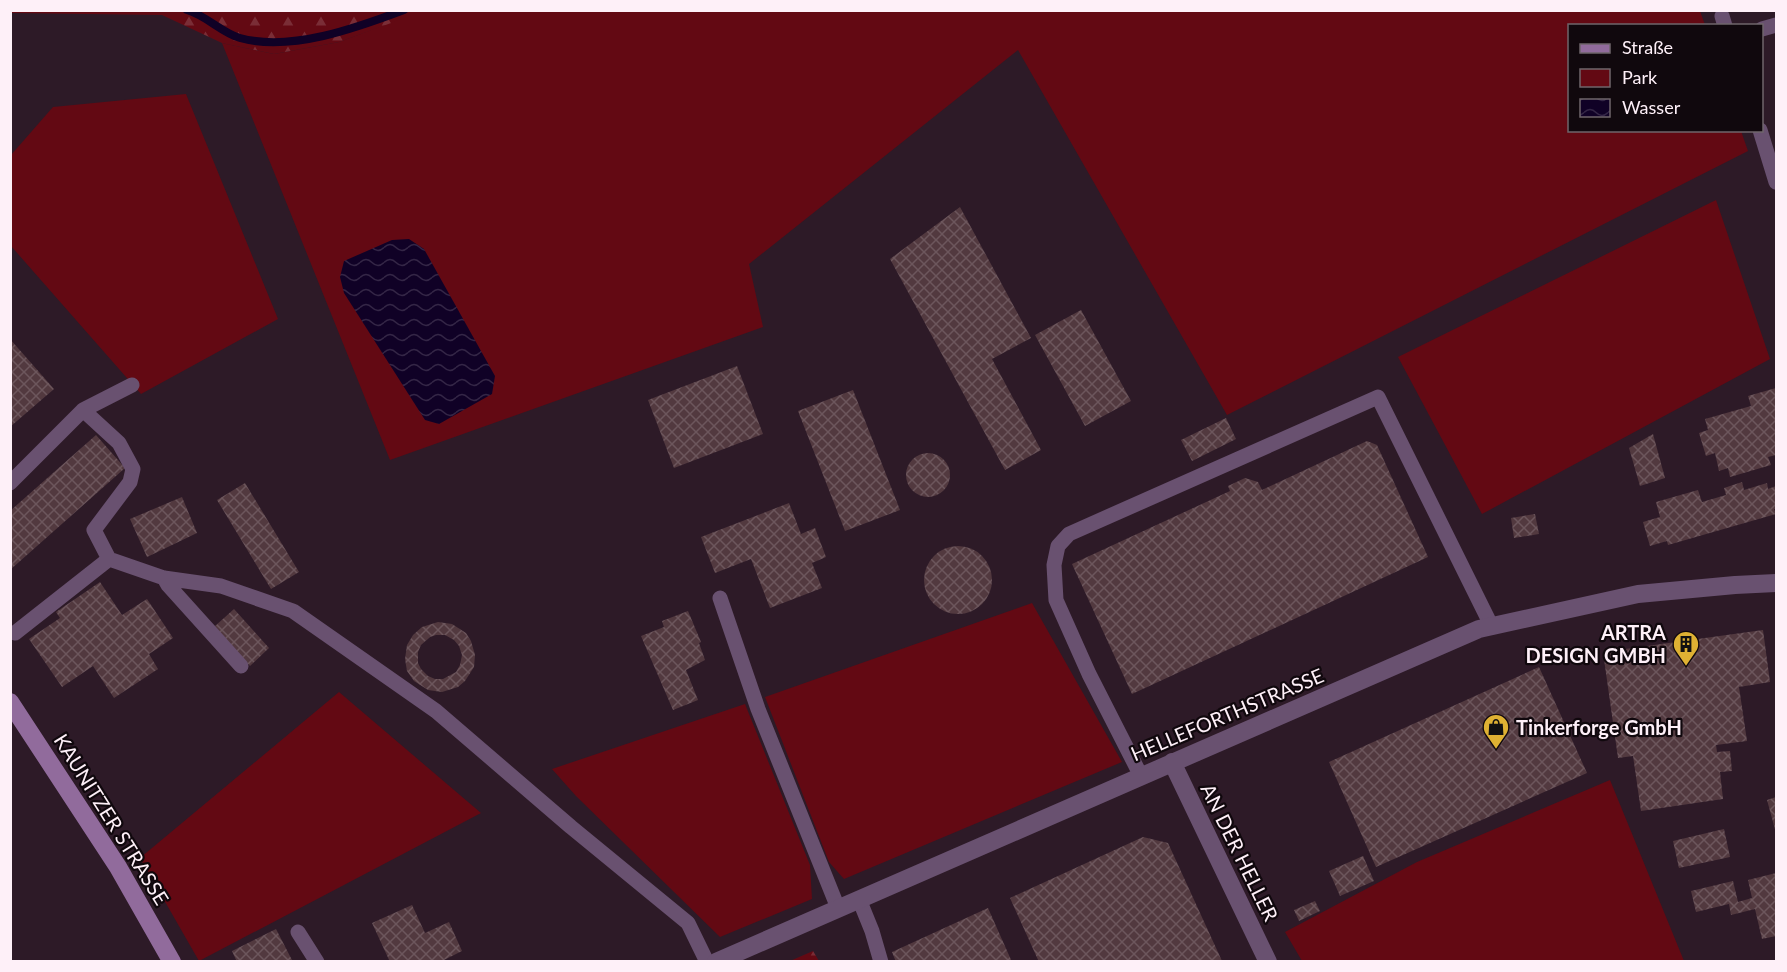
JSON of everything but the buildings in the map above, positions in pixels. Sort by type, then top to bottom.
[{"type":"street","name":"HELLEFORTHSTRASSE","points":[[716,962],[1479,629],[1638,594],[1776,583]]},
{"type":"street","name":"KAUNITZER STRASSE","points":[[10,702],[118,867],[172,962]]},
{"type":"street","name":"AN DER HELLER","points":[[1172,762],[1268,962]]},
{"type":"lane","points":[[1761,132],[1776,182]]},
{"type":"lane","points":[[10,483],[83,410],[132,385]]},
{"type":"lane","points":[[1141,776],[1089,674],[1056,600],[1054,565],[1058,546],[1069,534],[1378,397],[1492,627]]},
{"type":"lane","points":[[83,410],[119,443],[133,469],[130,482],[94,530],[108,559],[164,578],[221,586],[293,612],[436,711],[688,923],[707,962]]},
{"type":"lane","points":[[15,633],[108,559]]},
{"type":"lane","points":[[164,578],[241,666]]},
{"type":"lane","points":[[720,598],[758,709],[838,908]]},
{"type":"lane","points":[[859,899],[881,962]]},
{"type":"lane","points":[[298,932],[317,962]]},
{"type":"green space","points":[[11,10],[424,11],[339,42],[274,54],[222,43],[162,15],[11,13]]},
{"type":"green space","points":[[424,10],[1700,11],[1705,24],[1568,24],[1568,132],[1741,132],[1748,151],[1227,415],[1018,50],[749,264],[763,327],[390,460],[222,43],[274,54],[339,42]]},
{"type":"green space","points":[[186,94],[278,319],[141,394],[11,246],[11,155],[53,107]]},
{"type":"green space","points":[[1716,200],[1770,359],[1482,514],[1398,357]]},
{"type":"green space","points":[[1032,603],[1122,762],[844,879],[829,862],[765,697]]},
{"type":"green space","points":[[339,692],[481,813],[199,961],[140,858]]},
{"type":"green space","points":[[745,704],[810,865],[812,899],[720,937],[576,796],[552,769]]},
{"type":"green space","points":[[1610,780],[1684,961],[1302,961],[1285,932],[1417,862]]},
{"type":"green space","points":[[813,951],[819,961],[790,961]]},
{"type":"water","points":[[409,239],[424,249],[495,376],[492,394],[439,424],[425,420],[344,293],[340,277],[344,261],[392,240]]},
{"type":"waterway","points":[[187,10],[240,38],[260,42],[302,40],[323,36],[404,10]]},
{"type":"place","name":"ARTRA DESIGN GMBH","points":[[1686,667]]},
{"type":"place","name":"Tinkerforge GmbH","points":[[1496,750]]}]
